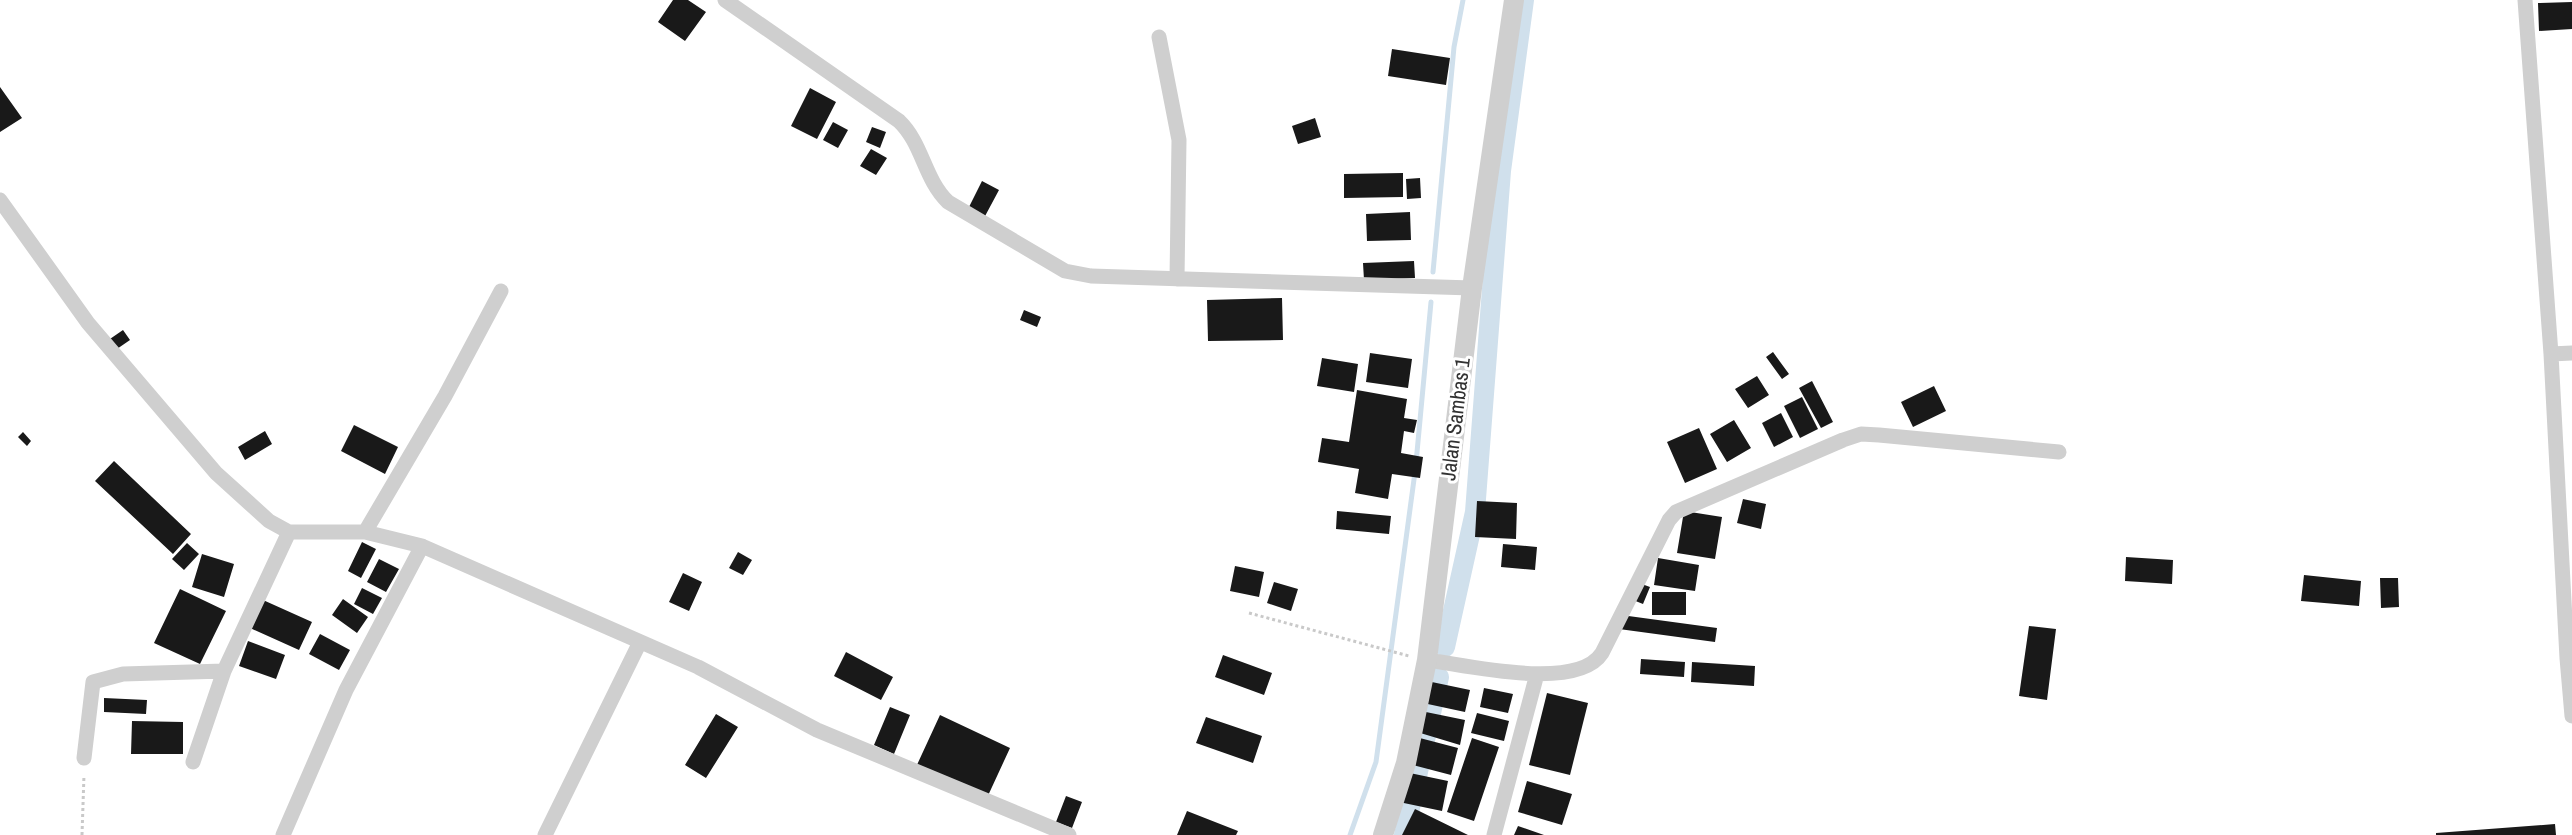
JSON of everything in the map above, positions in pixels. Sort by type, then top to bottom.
[{"type":"street","points":[[725,0],[899,121],[910,131],[917,143],[940,194],[966,215],[1065,271],[1091,276],[1472,288]]},
{"type":"street","name":"Jalan Sambas 1","points":[[1383,835],[1406,763],[1426,660],[1472,288],[1514,0]]},
{"type":"street","points":[[2525,0],[2551,354],[2572,716]]},
{"type":"street","points":[[1159,37],[1179,140],[1178,279]]},
{"type":"street","points":[[0,200],[88,323],[216,473],[269,521],[289,532],[365,532],[422,546],[698,667],[817,730],[1069,835]]},
{"type":"street","points":[[365,532],[445,396],[501,291]]},
{"type":"street","points":[[2551,354],[2572,353]]},
{"type":"street","points":[[1426,660],[1537,674],[1578,671],[1597,662],[1669,520],[1685,506],[1861,435],[2059,452]]},
{"type":"street","points":[[193,762],[224,671],[289,532]]},
{"type":"street","points":[[283,835],[346,690],[422,546]]},
{"type":"street","points":[[545,835],[640,642]]},
{"type":"street","points":[[84,758],[93,682],[123,674],[224,671]]},
{"type":"street","points":[[1494,835],[1537,674]]},
{"type":"path","points":[[1249,613],[1426,660]]},
{"type":"path","points":[[82,835],[84,758]]},
{"type":"building","points":[[673,0],[688,0],[706,12],[685,41],[658,22]]},
{"type":"building","points":[[2572,2],[2572,29],[2539,31],[2538,3]]},
{"type":"building","points":[[1392,49],[1450,58],[1446,85],[1388,76]]},
{"type":"building","points":[[0,87],[22,118],[0,132]]},
{"type":"building","points":[[810,88],[836,102],[817,139],[791,126]]},
{"type":"building","points":[[1315,118],[1321,137],[1298,144],[1292,126]]},
{"type":"building","points":[[833,122],[848,130],[838,148],[823,140]]},
{"type":"building","points":[[872,127],[886,132],[880,148],[866,142]]},
{"type":"building","points":[[871,149],[887,158],[876,175],[860,166]]},
{"type":"building","points":[[1403,173],[1403,197],[1344,198],[1344,174]]},
{"type":"building","points":[[1420,178],[1421,198],[1407,199],[1406,179]]},
{"type":"building","points":[[982,181],[999,190],[984,218],[968,209]]},
{"type":"building","points":[[1410,212],[1411,240],[1367,241],[1366,214]]},
{"type":"building","points":[[1414,261],[1415,278],[1364,280],[1363,263]]},
{"type":"building","points":[[1282,298],[1283,340],[1208,341],[1207,300]]},
{"type":"building","points":[[1024,310],[1041,317],[1037,327],[1020,320]]},
{"type":"building","points":[[123,330],[130,340],[114,351],[107,341]]},
{"type":"building","points":[[1773,352],[1789,374],[1782,379],[1766,357]]},
{"type":"building","points":[[1370,353],[1412,359],[1408,388],[1366,382]]},
{"type":"building","points":[[1322,358],[1358,364],[1354,392],[1317,386]]},
{"type":"building","points":[[1757,376],[1769,395],[1748,408],[1735,389]]},
{"type":"building","points":[[1812,381],[1833,422],[1821,428],[1799,388]]},
{"type":"building","points":[[1934,386],[1946,411],[1913,427],[1901,402]]},
{"type":"building","points":[[1357,390],[1407,399],[1404,418],[1417,420],[1414,433],[1404,431],[1401,453],[1423,457],[1420,478],[1392,474],[1388,499],[1355,493],[1359,469],[1318,462],[1322,438],[1349,442]]},
{"type":"building","points":[[1802,397],[1818,429],[1800,438],[1784,406]]},
{"type":"building","points":[[1781,413],[1793,437],[1774,447],[1762,423]]},
{"type":"building","points":[[1734,420],[1751,448],[1727,462],[1710,434]]},
{"type":"building","points":[[354,425],[398,447],[385,474],[341,451]]},
{"type":"building","points":[[1699,428],[1717,469],[1685,483],[1667,442]]},
{"type":"building","points":[[265,431],[272,444],[245,460],[238,447]]},
{"type":"building","points":[[23,432],[31,441],[27,446],[18,437]]},
{"type":"building","points":[[114,461],[191,534],[173,554],[95,481]]},
{"type":"building","points":[[1743,499],[1766,504],[1761,529],[1737,523]]},
{"type":"building","points":[[1477,501],[1517,503],[1516,539],[1475,537]]},
{"type":"building","points":[[1337,511],[1391,516],[1389,534],[1336,529]]},
{"type":"building","points":[[1684,511],[1722,517],[1715,559],[1677,553]]},
{"type":"building","points":[[362,542],[376,549],[361,578],[348,571]]},
{"type":"building","points":[[187,543],[199,554],[184,570],[172,559]]},
{"type":"building","points":[[1503,544],[1537,547],[1535,570],[1501,567]]},
{"type":"building","points":[[738,552],[752,560],[743,575],[729,568]]},
{"type":"building","points":[[202,554],[234,564],[224,597],[192,587]]},
{"type":"building","points":[[2126,557],[2173,560],[2172,584],[2125,581]]},
{"type":"building","points":[[1658,558],[1699,565],[1695,591],[1654,585]]},
{"type":"building","points":[[379,559],[399,569],[386,592],[367,582]]},
{"type":"building","points":[[1235,566],[1264,572],[1259,597],[1230,591]]},
{"type":"building","points":[[683,573],[702,582],[689,611],[669,602]]},
{"type":"building","points":[[2304,575],[2361,581],[2359,606],[2301,601]]},
{"type":"building","points":[[2380,578],[2398,578],[2399,607],[2381,608]]},
{"type":"building","points":[[1274,582],[1298,589],[1291,611],[1267,603]]},
{"type":"building","points":[[1639,583],[1650,587],[1643,604],[1633,600]]},
{"type":"building","points":[[362,588],[382,598],[373,614],[354,604]]},
{"type":"building","points":[[180,589],[226,611],[200,664],[154,643]]},
{"type":"building","points":[[1652,592],[1686,592],[1686,615],[1652,615]]},
{"type":"building","points":[[343,599],[368,617],[357,633],[332,615]]},
{"type":"building","points":[[263,600],[312,622],[299,650],[250,628]]},
{"type":"building","points":[[1621,615],[1717,628],[1715,642],[1619,629]]},
{"type":"building","points":[[2029,626],[2056,629],[2047,700],[2019,696]]},
{"type":"building","points":[[320,634],[350,650],[339,670],[309,654]]},
{"type":"building","points":[[248,641],[285,655],[276,679],[239,666]]},
{"type":"building","points":[[846,652],[893,677],[881,700],[834,676]]},
{"type":"building","points":[[1223,655],[1272,673],[1264,695],[1215,677]]},
{"type":"building","points":[[1641,659],[1685,662],[1684,677],[1640,674]]},
{"type":"building","points":[[1692,662],[1755,666],[1754,686],[1691,682]]},
{"type":"building","points":[[1427,681],[1470,690],[1465,712],[1423,703]]},
{"type":"building","points":[[1484,688],[1513,694],[1508,713],[1480,707]]},
{"type":"building","points":[[1547,693],[1588,703],[1570,775],[1529,765]]},
{"type":"building","points":[[104,698],[147,700],[146,714],[104,712]]},
{"type":"building","points":[[890,707],[910,715],[894,754],[874,745]]},
{"type":"building","points":[[1421,711],[1465,720],[1460,745],[1417,732]]},
{"type":"building","points":[[1477,713],[1509,721],[1504,741],[1471,733]]},
{"type":"building","points":[[716,714],[738,727],[706,778],[685,765]]},
{"type":"building","points":[[940,715],[1010,748],[986,800],[916,767]]},
{"type":"building","points":[[1206,717],[1262,736],[1253,763],[1196,743]]},
{"type":"building","points":[[132,721],[183,722],[183,754],[131,754]]},
{"type":"building","points":[[1416,737],[1458,748],[1451,775],[1409,764]]},
{"type":"building","points":[[1472,738],[1499,747],[1474,821],[1447,812]]},
{"type":"building","points":[[1405,772],[1448,781],[1442,811],[1399,802]]},
{"type":"building","points":[[1527,781],[1572,794],[1562,825],[1518,812]]},
{"type":"building","points":[[1066,796],[1082,802],[1072,828],[1056,822]]},
{"type":"building","points":[[1415,809],[1468,835],[1402,835]]},
{"type":"building","points":[[1187,811],[1238,831],[1236,835],[1177,835]]},
{"type":"building","points":[[2555,824],[2556,835],[2436,835],[2436,833]]},
{"type":"building","points":[[1518,826],[1544,835],[1514,835]]},
{"type":"waterway","points":[[1433,272],[1454,47],[1463,0]]},
{"type":"waterway","points":[[1445,647],[1475,512],[1501,171],[1524,0]]},
{"type":"waterway","points":[[1416,463],[1431,302]]},
{"type":"waterway","points":[[1350,835],[1376,762],[1415,472]]},
{"type":"waterway","points":[[1404,835],[1439,677]]}]
